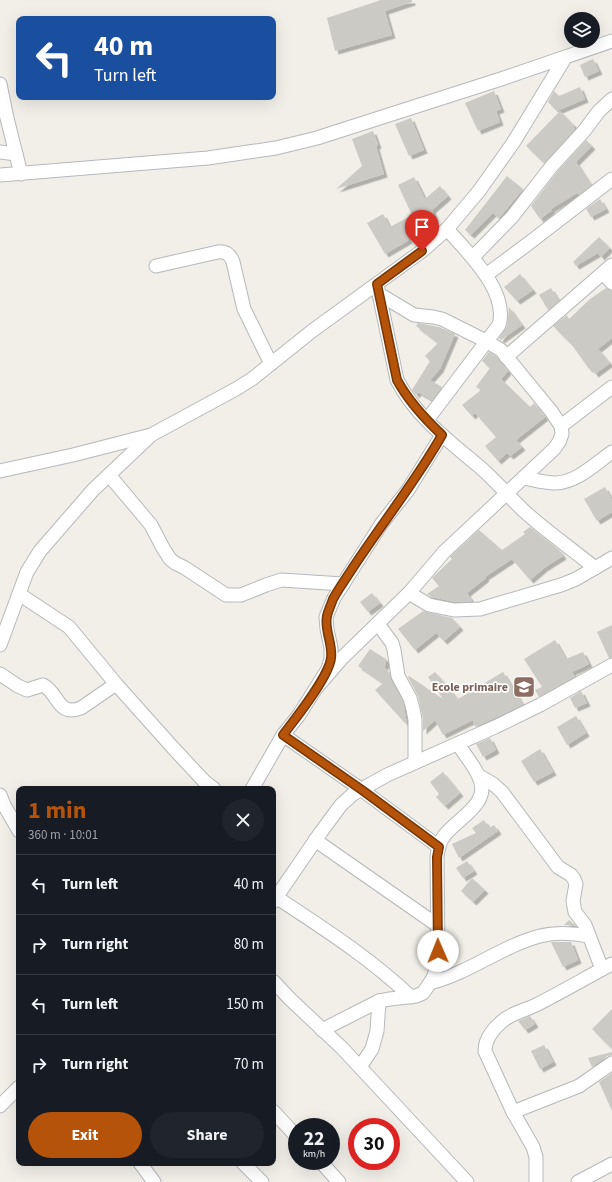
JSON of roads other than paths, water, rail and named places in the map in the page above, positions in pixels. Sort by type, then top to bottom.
[{"type":"street","points":[[0,175],[208,158],[276,148],[324,136],[565,58],[612,41]]},
{"type":"street","points":[[0,471],[73,455],[151,435],[236,389],[271,364],[312,331],[378,289],[447,229],[479,191],[513,143],[565,58]]},
{"type":"street","points":[[0,84],[21,174]]},
{"type":"street","points":[[473,258],[512,217],[551,167],[584,131],[599,111],[612,100]]},
{"type":"street","points":[[0,152],[16,154]]},
{"type":"street","points":[[486,274],[610,186]]},
{"type":"street","points":[[427,420],[499,325],[501,316],[490,280],[447,229]]},
{"type":"street","points":[[156,266],[218,252],[228,253],[233,262],[244,309],[271,364]]},
{"type":"street","points":[[506,357],[608,269],[612,283]]},
{"type":"street","points":[[317,687],[342,658],[409,593],[444,552],[554,449],[562,434],[561,426],[551,411],[500,350],[486,341],[442,319],[414,315],[378,289]]},
{"type":"street","points":[[378,289],[397,380],[403,392],[442,435],[497,483],[525,512],[595,568]]},
{"type":"street","points":[[561,426],[612,387]]},
{"type":"street","points":[[0,645],[27,572],[40,551],[92,490],[151,435]]},
{"type":"street","points":[[254,786],[283,735],[299,715],[328,669],[331,659],[326,617],[334,598],[382,523],[408,490],[442,435]]},
{"type":"street","points":[[524,478],[550,483],[564,482],[575,478],[612,452]]},
{"type":"street","points":[[109,475],[151,525],[162,548],[170,559],[226,595],[241,596],[282,580],[309,583],[343,584]]},
{"type":"street","points":[[409,593],[429,605],[454,610],[480,609],[561,585],[612,558]]},
{"type":"street","points":[[19,594],[69,627],[116,684],[204,782],[210,786]]},
{"type":"street","points":[[378,624],[392,643],[398,676],[410,698],[415,720],[416,762]]},
{"type":"street","points":[[276,898],[341,805],[353,794],[387,775],[458,744],[540,705],[612,665]]},
{"type":"street","points":[[0,674],[27,690],[43,685],[47,687],[63,708],[67,710],[81,708],[116,684]]},
{"type":"street","points":[[283,735],[362,790],[439,847]]},
{"type":"street","points":[[322,1030],[379,1002],[390,999],[411,997],[423,993],[434,976],[438,951],[437,857],[439,847],[444,835],[478,802],[482,790],[479,776],[458,744]]},
{"type":"street","points":[[479,776],[493,784],[502,792],[558,868],[574,879],[576,884],[573,901],[575,912],[583,920],[589,936],[607,967],[537,1005],[514,1013],[496,1027],[485,1044],[485,1051],[513,1112],[533,1147],[536,1157],[536,1182]]},
{"type":"street","points":[[0,795],[16,826]]},
{"type":"street","points":[[315,840],[437,925]]},
{"type":"street","points":[[276,900],[351,948],[387,974],[411,997]]},
{"type":"street","points":[[430,982],[443,979],[526,941],[542,936],[570,933],[589,936]]},
{"type":"street","points":[[276,985],[342,1048],[467,1182]]},
{"type":"street","points":[[360,1067],[372,1049],[377,1031],[379,1002]]},
{"type":"street","points":[[513,1112],[578,1086],[612,1063]]},
{"type":"street","points":[[0,1106],[16,1090]]},
{"type":"street","points":[[276,1114],[288,1127]]},
{"type":"street","points":[[578,1182],[612,1164]]},
{"type":"street","points":[[142,1166],[154,1182]]},
{"type":"street","points":[[247,1166],[262,1182]]},
{"type":"street","points":[[328,1170],[339,1182]]},
{"type":"place","name":"Ecole primaire","points":[[524,687]]}]
